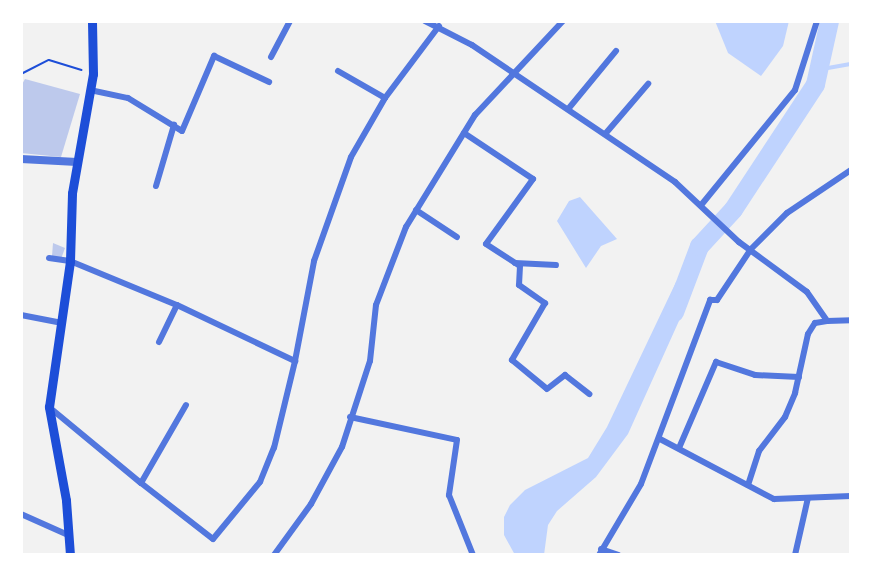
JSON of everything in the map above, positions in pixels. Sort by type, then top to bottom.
[{"type":"main road","points":[[70,555],[66,500],[49,407],[51,369],[62,323],[70,261],[69,228],[77,162],[93,74],[92,21]]},
{"type":"street","points":[[271,57],[290,21]]},
{"type":"street","points":[[425,21],[439,26],[569,108],[702,204],[739,242],[807,292],[827,321]]},
{"type":"street","points":[[274,555],[311,505],[342,447],[370,360],[376,305],[416,210],[464,133],[514,73],[563,21]]},
{"type":"street","points":[[702,204],[794,90],[817,21]]},
{"type":"street","points":[[49,407],[213,539],[260,482],[274,448],[324,229],[351,158],[385,98],[439,26]]},
{"type":"street","points":[[569,108],[616,51]]},
{"type":"street","points":[[90,90],[128,98],[182,131],[214,56],[269,82]]},
{"type":"street","points":[[338,71],[385,98]]},
{"type":"street","points":[[606,134],[648,84]]},
{"type":"street","points":[[156,186],[174,125]]},
{"type":"street","points":[[464,133],[533,179],[486,244],[520,267],[519,285],[545,303],[512,360],[547,389],[565,375],[589,394]]},
{"type":"street","points":[[21,159],[77,162]]},
{"type":"street","points":[[618,555],[600,552],[641,484],[710,300],[717,300],[751,249],[787,213],[851,170]]},
{"type":"street","points":[[416,210],[457,237]]},
{"type":"street","points":[[49,258],[70,261],[177,305],[296,361]]},
{"type":"street","points":[[515,263],[556,265]]},
{"type":"street","points":[[159,342],[177,305]]},
{"type":"street","points":[[21,314],[62,323]]},
{"type":"street","points":[[748,485],[759,451],[785,417],[799,377],[808,334],[815,323],[851,320]]},
{"type":"street","points":[[679,448],[716,362],[755,375],[799,377]]},
{"type":"street","points":[[141,483],[186,405]]},
{"type":"street","points":[[351,416],[457,440],[449,495],[473,555]]},
{"type":"street","points":[[660,439],[774,499],[851,496]]},
{"type":"street","points":[[803,555],[796,553],[808,498]]},
{"type":"street","points":[[21,514],[68,535]]},
{"type":"path","points":[[21,74],[49,60],[93,74]]},
{"type":"water","points":[[715,21],[789,21],[783,46],[761,76],[728,53]]},
{"type":"water","points":[[580,197],[617,239],[601,246],[586,268],[557,221],[569,201]]},
{"type":"water","points":[[676,282],[692,292],[628,434],[596,477],[557,511],[548,525],[544,555],[515,555],[504,535],[504,517],[510,505],[525,490],[588,458],[607,427]]},
{"type":"building","points":[[25,79],[80,94],[61,157],[21,153],[21,86]]},
{"type":"building","points":[[53,243],[65,248],[61,259],[52,256]]},
{"type":"waterway","points":[[674,312],[699,246],[733,209],[815,84],[829,21]]},
{"type":"waterway","points":[[817,70],[851,64]]}]
